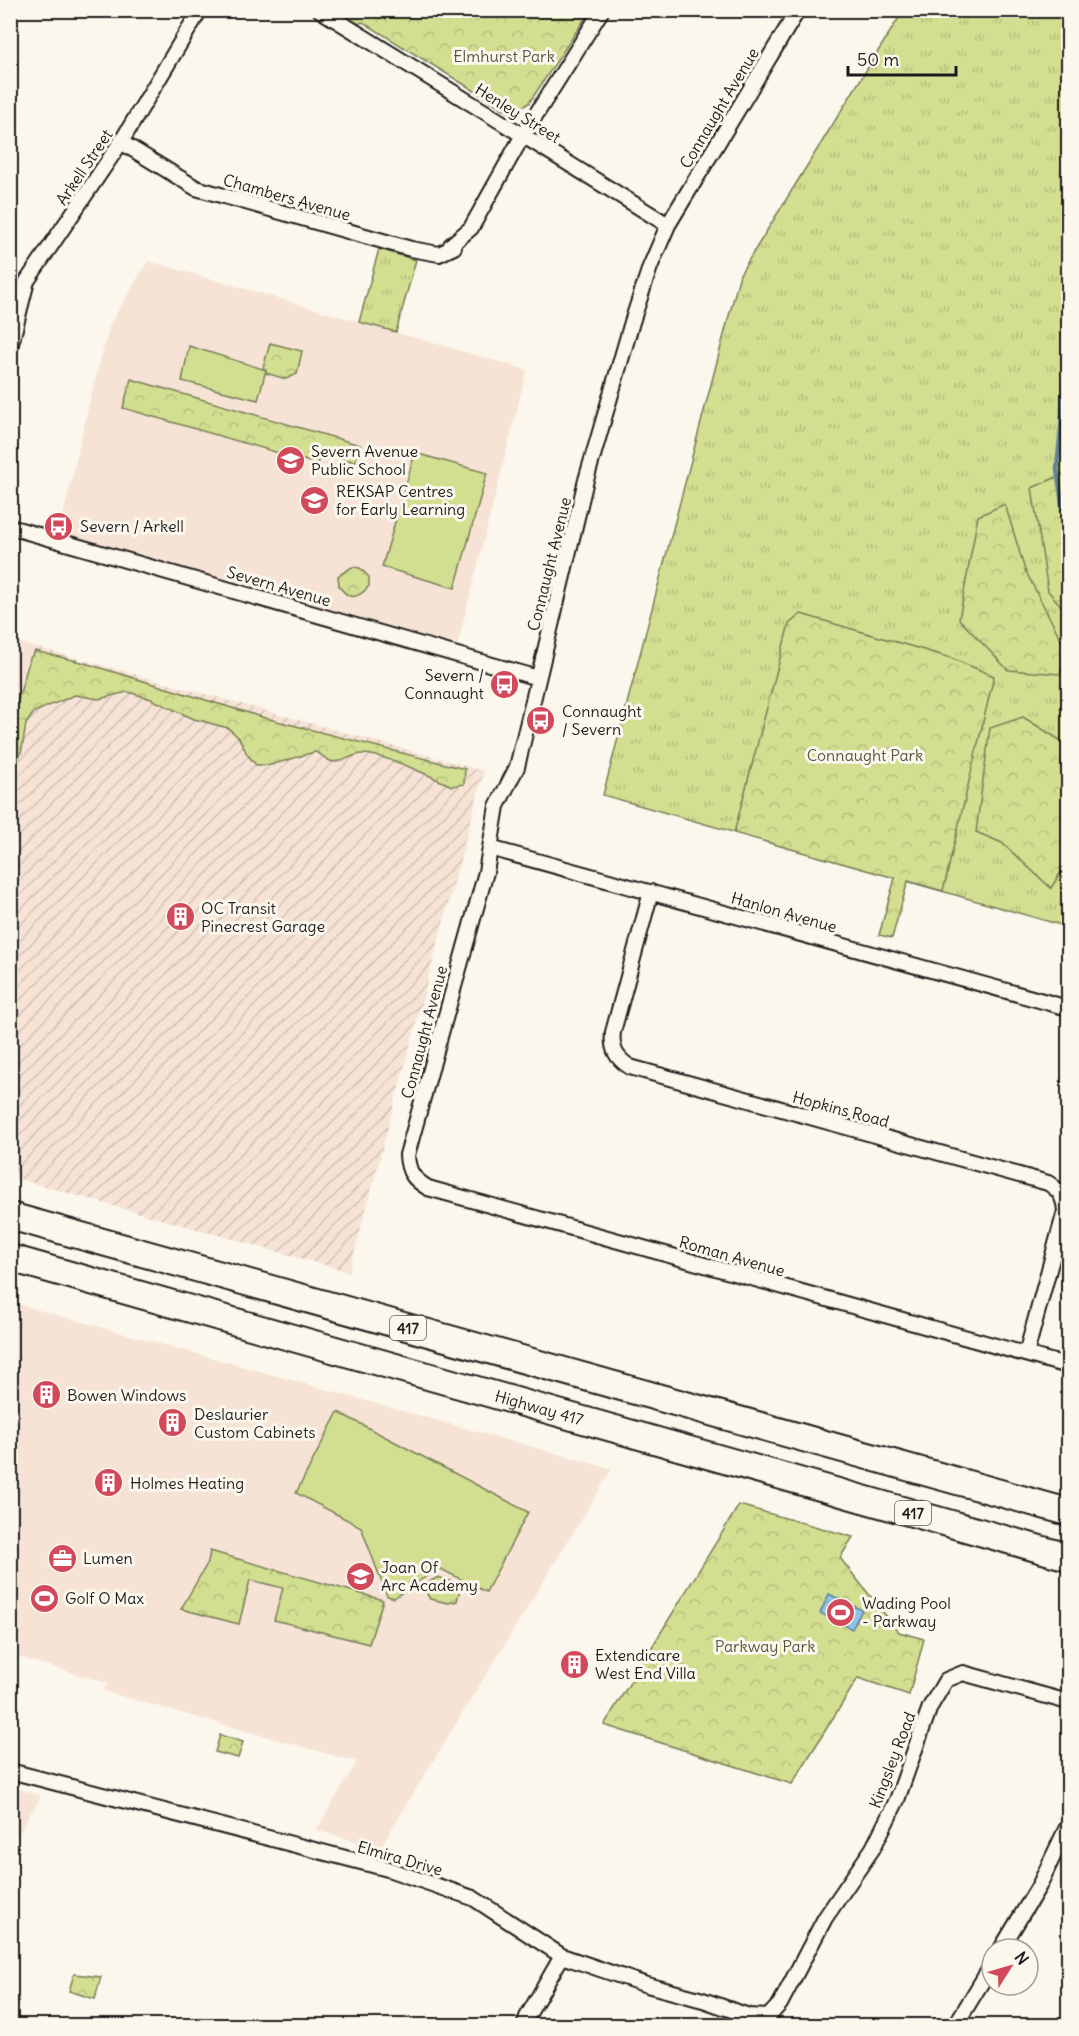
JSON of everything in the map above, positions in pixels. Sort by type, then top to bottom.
[{"type":"highway","name":"417","points":[[10,1216],[374,1319],[819,1440],[1068,1512]]},
{"type":"highway","name":"Highway 417","points":[[10,1258],[1068,1557]]},
{"type":"street","name":"Arkell Street","points":[[10,348],[27,281],[121,142],[200,10]]},
{"type":"street","name":"Henley Street","points":[[320,10],[668,225]]},
{"type":"street","points":[[523,135],[602,10]]},
{"type":"street","name":"Connaught Avenue","points":[[407,1155],[483,883],[497,806],[517,767],[537,678],[599,434],[646,278],[668,225],[798,10]]},
{"type":"street","name":"Chambers Avenue","points":[[121,142],[196,188],[411,249],[439,254],[454,247],[451,245],[471,228],[523,135]]},
{"type":"street","name":"Severn Avenue","points":[[10,527],[537,678]]},
{"type":"street","name":"Hanlon Avenue","points":[[490,848],[1068,1008]]},
{"type":"street","name":"Hopkins Road","points":[[651,892],[613,1032],[612,1043],[615,1054],[630,1067],[1048,1183],[1056,1188],[1064,1202],[1065,1211],[1026,1354]]},
{"type":"street","name":"Roman Avenue","points":[[407,1155],[408,1170],[416,1181],[428,1188],[1068,1366]]},
{"type":"street","name":"Kingsley Road","points":[[763,2017],[768,2017],[780,2004],[825,1918],[873,1848],[897,1800],[930,1707],[946,1680],[963,1672],[1068,1702]]},
{"type":"street","name":"Elmira Drive","points":[[10,1771],[388,1869],[479,1901],[562,1956],[749,2016],[763,2017]]},
{"type":"street","points":[[1008,1937],[1039,1886],[1068,1825]]},
{"type":"street","points":[[524,2025],[562,1956]]},
{"type":"street","points":[[955,2025],[980,1984]]},
{"type":"shaded area","name":"Severn Avenue Public School","points":[[148,261],[527,370],[457,646],[59,533],[110,324]]},
{"type":"shaded area","points":[[11,640],[32,646],[11,757]]},
{"type":"shaded area","points":[[32,646],[484,771],[349,1272],[11,1177],[10,757]]},
{"type":"shaded area","name":"Joan Of Arc Academy","points":[[10,1302],[612,1469],[380,1848],[316,1830],[357,1762],[103,1691],[108,1683],[11,1655]]},
{"type":"shaded area","points":[[10,1786],[41,1796],[11,1846]]},
{"type":"green space","name":"Elmhurst Park","points":[[335,11],[590,11],[529,103],[512,114],[363,22],[357,24]]},
{"type":"green space","points":[[903,11],[1068,11],[1068,927],[603,795],[740,274]]},
{"type":"green space","points":[[379,249],[416,260],[396,332],[359,322]]},
{"type":"green space","points":[[270,343],[302,351],[297,374],[286,379],[262,372]]},
{"type":"green space","points":[[189,346],[266,370],[258,400],[182,381]]},
{"type":"green space","points":[[131,379],[360,445],[355,462],[321,452],[317,464],[123,408]]},
{"type":"green space","points":[[415,453],[487,473],[455,588],[382,567]]},
{"type":"green space","points":[[1068,472],[1068,614],[1048,591],[1032,488]]},
{"type":"green space","points":[[1005,504],[1025,570],[1068,653],[1060,674],[1008,670],[959,619],[978,516]]},
{"type":"green space","points":[[352,567],[360,568],[369,577],[369,586],[357,596],[346,594],[339,586],[338,576]]},
{"type":"green space","name":"Connaught Park","points":[[801,614],[951,658],[994,676],[943,891],[908,881],[892,938],[879,935],[895,878],[734,833],[789,624]]},
{"type":"green space","points":[[35,651],[81,662],[265,718],[465,769],[464,784],[452,786],[395,761],[362,754],[334,762],[314,752],[271,765],[256,765],[239,738],[228,728],[194,719],[151,699],[127,692],[99,699],[75,695],[34,712],[26,724],[22,749],[11,779],[11,724],[30,658]]},
{"type":"green space","points":[[1023,717],[1068,745],[1068,861],[1051,888],[1002,843],[976,832],[990,728]]},
{"type":"green space","points":[[338,1412],[528,1512],[486,1592],[439,1568],[394,1598],[387,1596],[361,1527],[296,1493]]},
{"type":"green space","name":"Parkway Park","points":[[739,1505],[853,1537],[840,1558],[899,1632],[924,1639],[909,1695],[858,1678],[792,1784],[604,1725]]},
{"type":"green space","points":[[210,1551],[383,1600],[369,1644],[274,1620],[283,1588],[250,1580],[239,1624],[181,1609],[208,1562]]},
{"type":"green space","points":[[438,1577],[461,1585],[457,1601],[448,1603],[430,1599],[424,1589],[426,1584]]},
{"type":"green space","points":[[220,1735],[243,1742],[238,1758],[215,1752]]},
{"type":"green space","points":[[74,1974],[101,1977],[95,1999],[69,1991]]},
{"type":"water","name":"Wading Pool - Parkway","points":[[829,1594],[862,1610],[852,1629],[820,1613]]},
{"type":"waterway","points":[[1068,324],[1066,376],[1057,469],[1068,543]]},
{"type":"place","name":"Severn Avenue Public School","points":[[290,460]]},
{"type":"place","name":"REKSAP Centres for Early Learning","points":[[315,500]]},
{"type":"place","name":"Severn / Arkell","points":[[59,526]]},
{"type":"place","name":"Severn / Connaught","points":[[505,684]]},
{"type":"place","name":"Connaught / Severn","points":[[541,720]]},
{"type":"place","name":"OC Transit Pinecrest Garage","points":[[180,917]]},
{"type":"place","name":"Bowen Windows","points":[[46,1395]]},
{"type":"place","name":"Deslaurier Custom Cabinets","points":[[173,1423]]},
{"type":"place","name":"Holmes Heating","points":[[109,1483]]},
{"type":"place","name":"Lumen","points":[[62,1558]]},
{"type":"place","name":"Joan Of Arc Academy","points":[[360,1576]]},
{"type":"place","name":"Golf O Max","points":[[44,1598]]},
{"type":"place","name":"Wading Pool - Parkway","points":[[841,1612]]},
{"type":"place","name":"Extendicare West End Villa","points":[[574,1664]]}]
